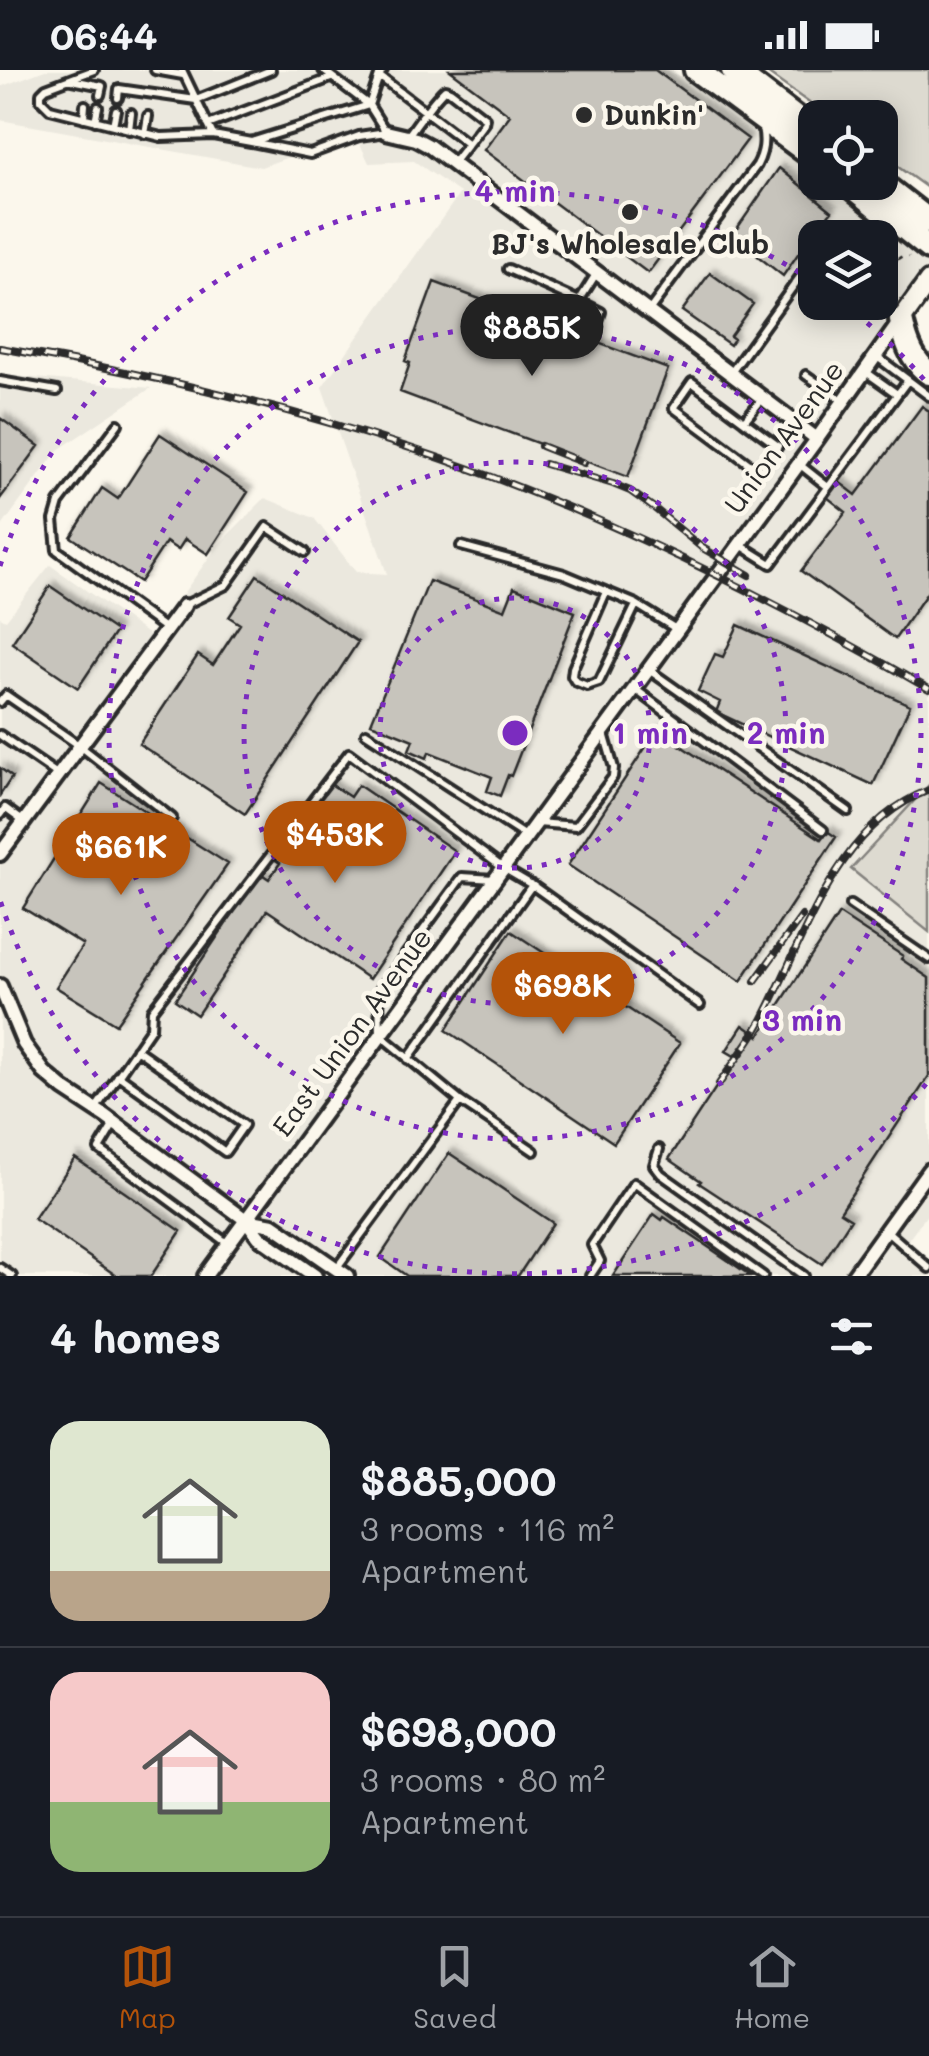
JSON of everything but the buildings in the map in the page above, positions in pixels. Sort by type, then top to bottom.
[{"type":"highway","points":[[696,70],[798,145]]},
{"type":"highway","points":[[733,70],[798,120]]},
{"type":"highway","points":[[898,197],[929,221]]},
{"type":"highway","points":[[865,200],[919,252]]},
{"type":"highway","points":[[901,320],[905,340],[922,368],[919,377]]},
{"type":"street","points":[[386,132],[423,142],[817,440]]},
{"type":"street","name":"Union Avenue","points":[[717,575],[929,280]]},
{"type":"street","name":"East Union Avenue","points":[[205,1276],[717,575]]},
{"type":"street","points":[[0,854],[184,606]]},
{"type":"street","points":[[0,986],[4,1009],[24,1044],[57,1084],[246,1220],[259,1237],[315,1276]]},
{"type":"street","points":[[853,1276],[929,1170]]},
{"type":"street","points":[[246,1220],[273,1225],[342,1272]]},
{"type":"lane","points":[[156,70],[183,73],[213,135]]},
{"type":"lane","points":[[68,80],[119,94],[134,92],[150,98],[196,100],[271,70]]},
{"type":"lane","points":[[92,71],[46,88],[40,94],[41,100],[50,109],[145,134],[213,135],[310,154],[359,136],[386,132],[368,106],[323,70]]},
{"type":"lane","points":[[88,88],[92,71]]},
{"type":"lane","points":[[368,106],[380,73],[468,144]]},
{"type":"lane","points":[[208,125],[332,78]]},
{"type":"lane","points":[[407,136],[445,89],[485,118],[452,164]]},
{"type":"lane","points":[[133,101],[134,92]]},
{"type":"lane","points":[[84,118],[86,105]]},
{"type":"lane","points":[[252,142],[368,106]]},
{"type":"lane","points":[[95,121],[98,107]]},
{"type":"lane","points":[[114,126],[116,110]]},
{"type":"lane","points":[[129,130],[131,112]]},
{"type":"lane","points":[[145,134],[148,116]]},
{"type":"lane","points":[[648,313],[761,158],[764,138],[759,116]]},
{"type":"lane","points":[[508,269],[601,312],[595,330]]},
{"type":"lane","points":[[580,301],[596,274]]},
{"type":"lane","points":[[729,375],[798,280]]},
{"type":"lane","points":[[876,356],[919,377],[929,396]]},
{"type":"lane","points":[[865,371],[898,394]]},
{"type":"lane","points":[[806,375],[844,401]]},
{"type":"lane","points":[[740,544],[771,564],[898,394],[919,377]]},
{"type":"lane","points":[[0,380],[57,391]]},
{"type":"lane","points":[[692,382],[744,421],[778,446],[760,472],[674,408],[692,382]]},
{"type":"lane","points":[[744,421],[762,399]]},
{"type":"lane","points":[[118,424],[59,503],[54,520],[57,550],[167,630]]},
{"type":"lane","points":[[799,464],[828,487]]},
{"type":"lane","points":[[184,606],[226,585],[267,527],[304,552]]},
{"type":"lane","points":[[461,546],[564,574],[636,604],[677,630]]},
{"type":"lane","points":[[606,592],[573,668],[575,680],[587,686],[600,682],[636,604]]},
{"type":"lane","points":[[648,670],[848,811]]},
{"type":"lane","points":[[634,689],[823,830]]},
{"type":"lane","points":[[0,702],[6,695],[80,746],[172,818]]},
{"type":"lane","points":[[536,823],[576,826],[613,778],[614,768],[603,731]]},
{"type":"lane","points":[[366,733],[526,836]]},
{"type":"lane","points":[[0,735],[58,776]]},
{"type":"lane","points":[[95,1109],[151,1028],[152,1010],[349,753],[499,874],[532,886],[700,1005]]},
{"type":"lane","points":[[0,815],[5,808],[24,822]]},
{"type":"lane","points":[[499,874],[462,876],[378,991],[380,1036],[460,1101],[534,1150]]},
{"type":"lane","points":[[408,1059],[532,886]]},
{"type":"lane","points":[[850,905],[929,959]]},
{"type":"lane","points":[[118,1075],[224,1152],[244,1125],[136,1049]]},
{"type":"lane","points":[[342,1272],[460,1101]]},
{"type":"lane","points":[[115,1123],[99,1149],[229,1244]]},
{"type":"lane","points":[[660,1149],[654,1165],[661,1174],[804,1276]]},
{"type":"lane","points":[[590,1276],[600,1261],[592,1245],[634,1182],[763,1276]]},
{"type":"lane","points":[[886,1230],[929,1268]]},
{"type":"lane","points":[[0,1268],[12,1276]]},
{"type":"shaded area","points":[[45,70],[671,70],[798,158],[798,200],[858,200],[887,220],[798,220],[798,320],[898,320],[898,228],[929,249],[929,280],[883,353],[929,385],[929,785],[852,869],[929,932],[929,1212],[906,1243],[929,1260],[929,1276],[0,1276],[0,617],[6,620],[50,565],[152,637],[218,545],[265,498],[314,518],[356,572],[387,574],[322,387],[460,193],[414,161],[369,163],[355,133],[261,167],[0,120],[0,87]]},
{"type":"shaded area","points":[[763,70],[929,70],[929,189],[898,167],[898,100],[805,100]]},
{"type":"shaded area","points":[[0,375],[151,388],[58,450],[0,529]]},
{"type":"shaded area","points":[[929,785],[929,932],[851,869]]},
{"type":"railway","points":[[0,348],[260,404],[480,472],[677,556],[805,620],[929,689]]},
{"type":"railway","points":[[541,446],[584,463]]},
{"type":"railway","points":[[545,464],[630,491],[701,547],[749,575]]},
{"type":"railway","points":[[719,1084],[762,1020],[809,921],[846,857],[869,830],[897,807],[929,790]]},
{"type":"railway","points":[[755,981],[802,916]]},
{"type":"place","name":"Dunkin'","points":[[584,115]]},
{"type":"place","name":"BJ's Wholesale Club","points":[[630,212]]}]
